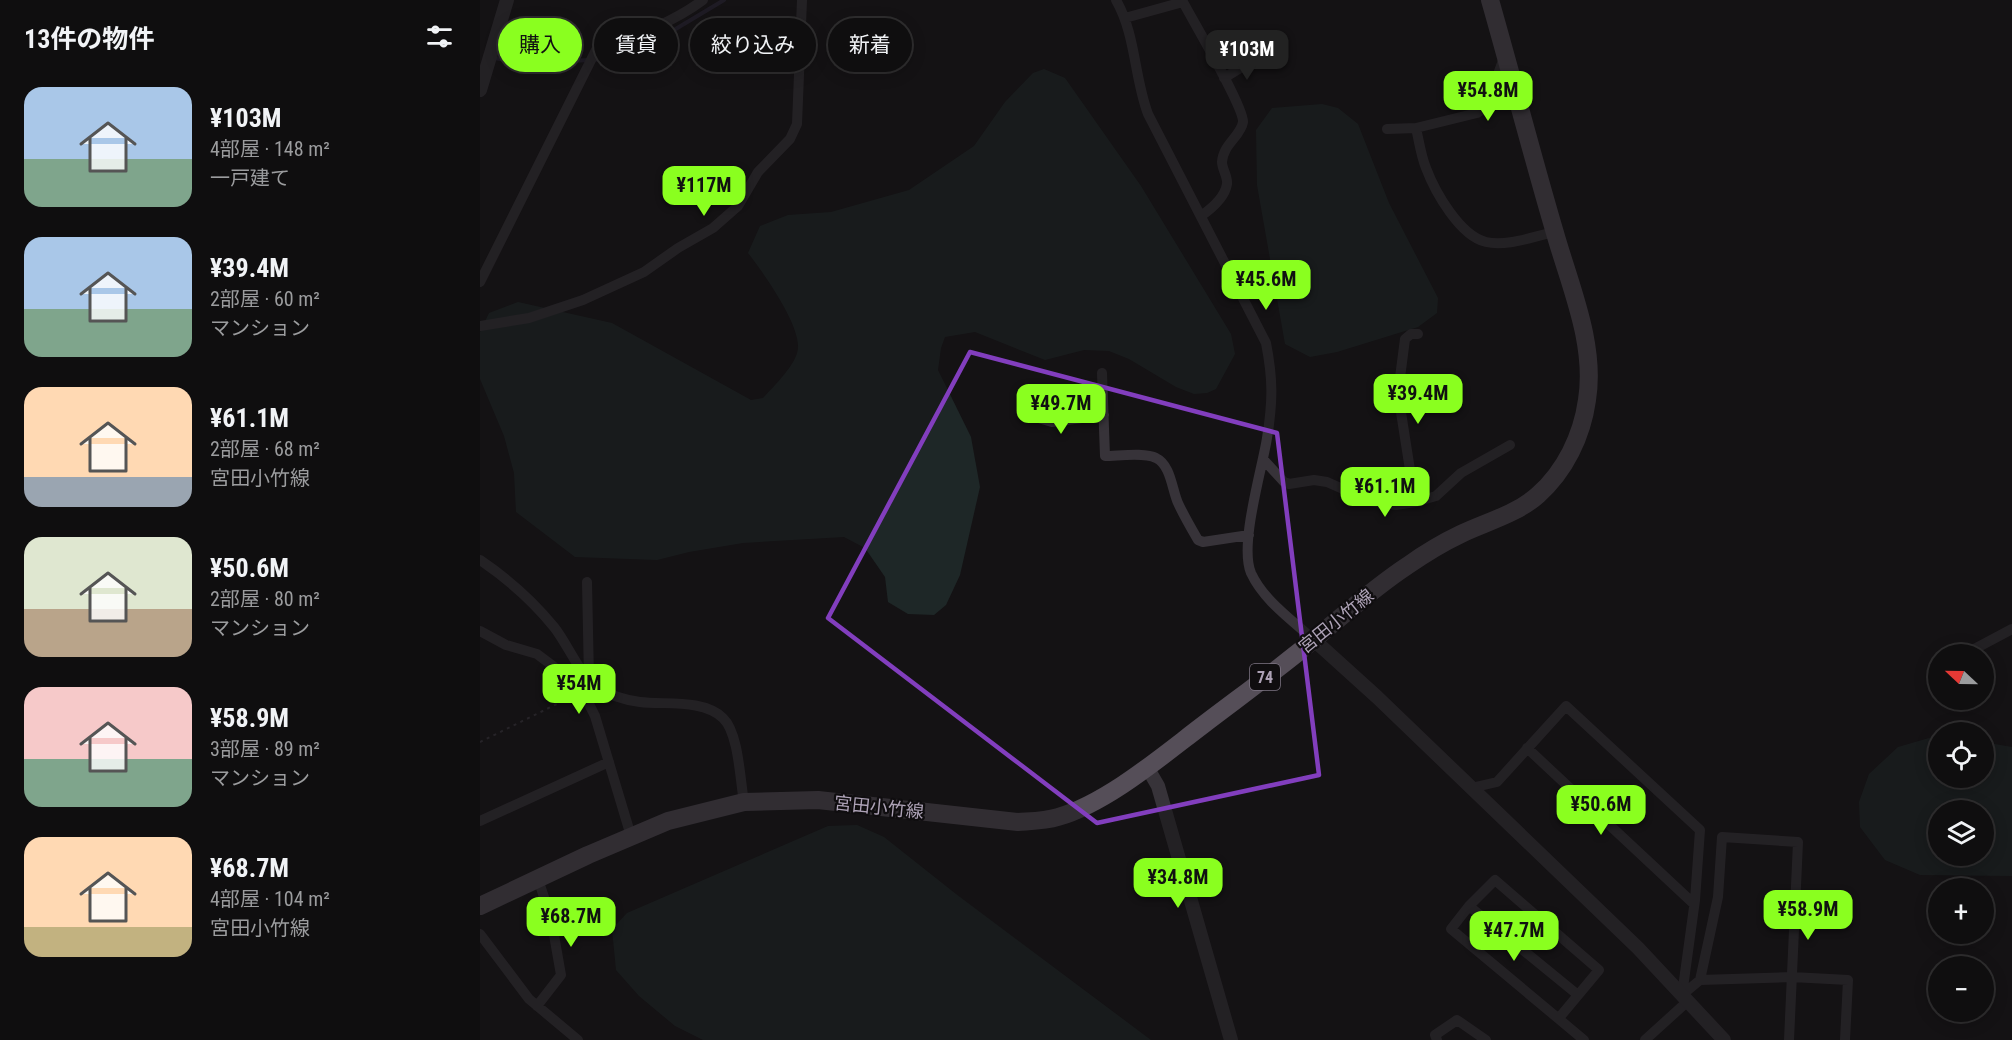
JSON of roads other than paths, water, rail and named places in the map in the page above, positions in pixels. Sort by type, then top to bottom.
[{"type":"main road","name":"宮田小竹線","points":[[480,906],[668,821],[744,802],[819,800],[1018,822],[1041,821],[1060,816],[1085,806],[1147,767],[1314,640],[1393,575],[1428,552],[1510,512],[1536,496],[1553,479],[1572,452],[1581,430],[1588,399],[1589,366],[1579,311],[1490,0]]},
{"type":"street","points":[[480,90],[507,0]]},
{"type":"street","points":[[480,282],[596,50],[653,29],[692,9],[703,0]]},
{"type":"street","points":[[480,326],[529,318],[583,300],[644,272],[678,248],[713,228],[738,206],[758,172],[790,140],[797,124],[801,0]]},
{"type":"street","points":[[1116,0],[1125,18],[1146,108],[1266,343],[1272,373],[1272,395],[1249,535],[1250,571],[1275,605],[1377,697],[1638,948],[1724,1040]]},
{"type":"street","points":[[1125,18],[1183,2],[1243,117],[1243,125],[1224,151],[1222,164],[1227,183],[1222,195],[1211,209],[1201,216]]},
{"type":"street","points":[[1387,129],[1416,128],[1477,113],[1486,107],[1505,54]]},
{"type":"street","points":[[1224,78],[1255,59]]},
{"type":"street","points":[[1416,128],[1425,167],[1440,199],[1475,238],[1488,243],[1503,243],[1555,232]]},
{"type":"street","points":[[1415,502],[1398,393],[1405,339],[1411,334],[1418,334]]},
{"type":"street","points":[[1102,374],[1105,456],[1155,456],[1166,470],[1177,502],[1198,540],[1203,542],[1249,535]]},
{"type":"street","points":[[1022,414],[1052,422],[1104,415]]},
{"type":"street","points":[[1263,459],[1284,482],[1289,484],[1314,480],[1327,482],[1370,501],[1396,505],[1436,496],[1461,472],[1510,445]]},
{"type":"street","points":[[480,560],[507,579],[532,602],[556,629],[595,686],[623,699],[638,702],[703,707],[714,711],[724,719],[730,728],[734,742],[744,802]]},
{"type":"street","points":[[583,697],[589,680],[587,582]]},
{"type":"street","points":[[1984,644],[2012,629]]},
{"type":"street","points":[[480,631],[506,645],[537,654],[553,666],[583,697],[595,716],[631,836]]},
{"type":"street","points":[[1470,788],[1497,782],[1566,706],[1700,830],[1685,998]]},
{"type":"street","points":[[1527,748],[1694,904]]},
{"type":"street","points":[[480,821],[609,762]]},
{"type":"street","points":[[1147,767],[1158,786],[1231,1040]]},
{"type":"street","points":[[1646,1040],[1700,980],[1718,897],[1722,837],[1798,842],[1790,1040]]},
{"type":"street","points":[[537,1006],[561,975],[551,918],[538,879]]},
{"type":"street","points":[[1558,1018],[1599,970],[1495,880],[1469,906],[1451,929],[1584,1040]]},
{"type":"street","points":[[1469,906],[1578,995]]},
{"type":"street","points":[[480,934],[529,999],[578,1040]]},
{"type":"street","points":[[1700,980],[1792,977],[1848,980],[1845,1040]]},
{"type":"street","points":[[1437,1040],[1435,1035],[1457,1020],[1486,1040]]},
{"type":"waterway","points":[[494,58],[514,61],[604,59],[674,30],[724,0]]}]
